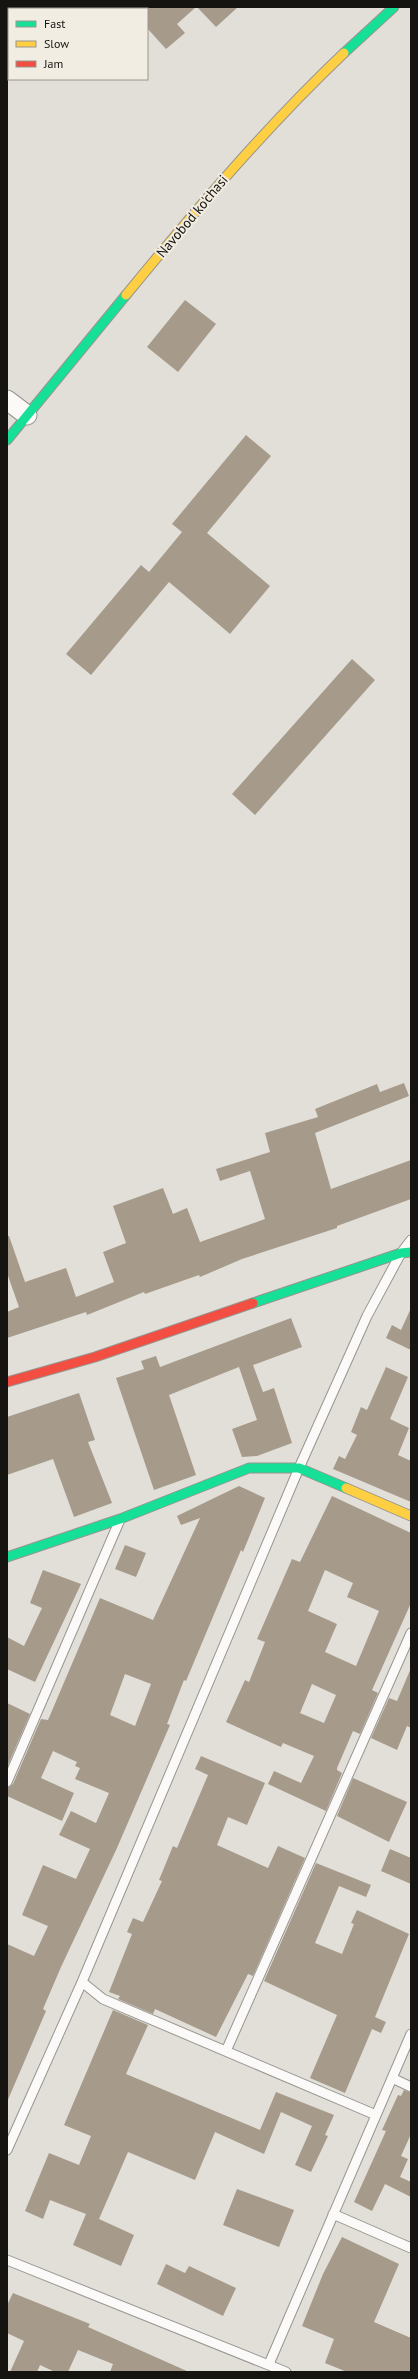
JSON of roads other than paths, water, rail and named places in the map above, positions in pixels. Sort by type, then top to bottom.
[{"type":"street","name":"Navobod ko'chasi","points":[[7,440],[203,201],[305,90],[394,7]]},
{"type":"street","points":[[7,400],[27,415]]},
{"type":"street","points":[[7,1382],[95,1357],[401,1253],[411,1252]]},
{"type":"street","points":[[7,1557],[120,1520],[249,1468],[299,1468],[411,1516]]},
{"type":"lane","points":[[7,2150],[82,1982],[299,1468],[367,1316],[401,1253],[411,1240]]},
{"type":"lane","points":[[7,1782],[120,1520]]},
{"type":"lane","points":[[226,2051],[411,1633]]},
{"type":"lane","points":[[82,1982],[103,1999],[376,2115]]},
{"type":"lane","points":[[269,2364],[411,2034]]},
{"type":"lane","points":[[392,2078],[411,2087]]},
{"type":"lane","points":[[333,2214],[411,2248]]},
{"type":"lane","points":[[7,2260],[286,2372]]}]
